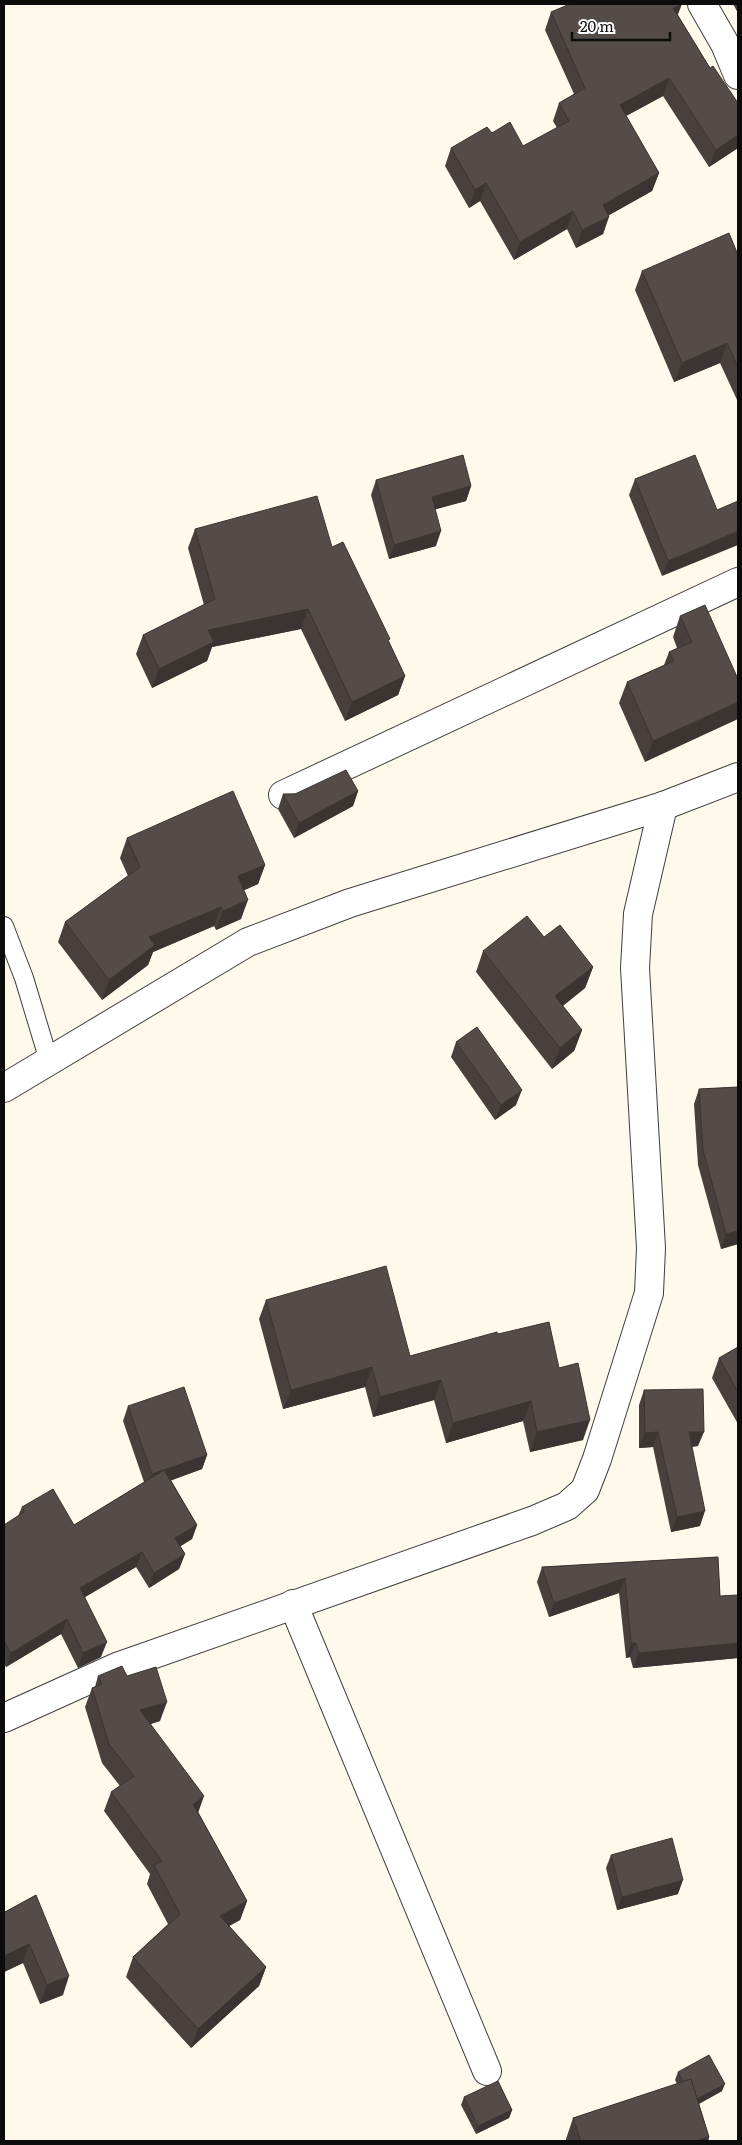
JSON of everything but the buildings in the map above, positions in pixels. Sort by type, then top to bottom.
[{"type":"street","points":[[702,4],[725,44],[738,75]]},
{"type":"street","points":[[283,795],[738,582]]},
{"type":"street","points":[[4,1088],[248,942],[350,903],[663,806],[738,777]]},
{"type":"street","points":[[4,1718],[117,1668],[293,1604],[532,1521],[567,1506],[585,1490],[597,1459],[648,1293],[651,1248],[635,968],[638,914],[663,806]]},
{"type":"street","points":[[293,1604],[487,2071]]},
{"type":"lane","points":[[4,926],[24,978],[49,1061]]}]
